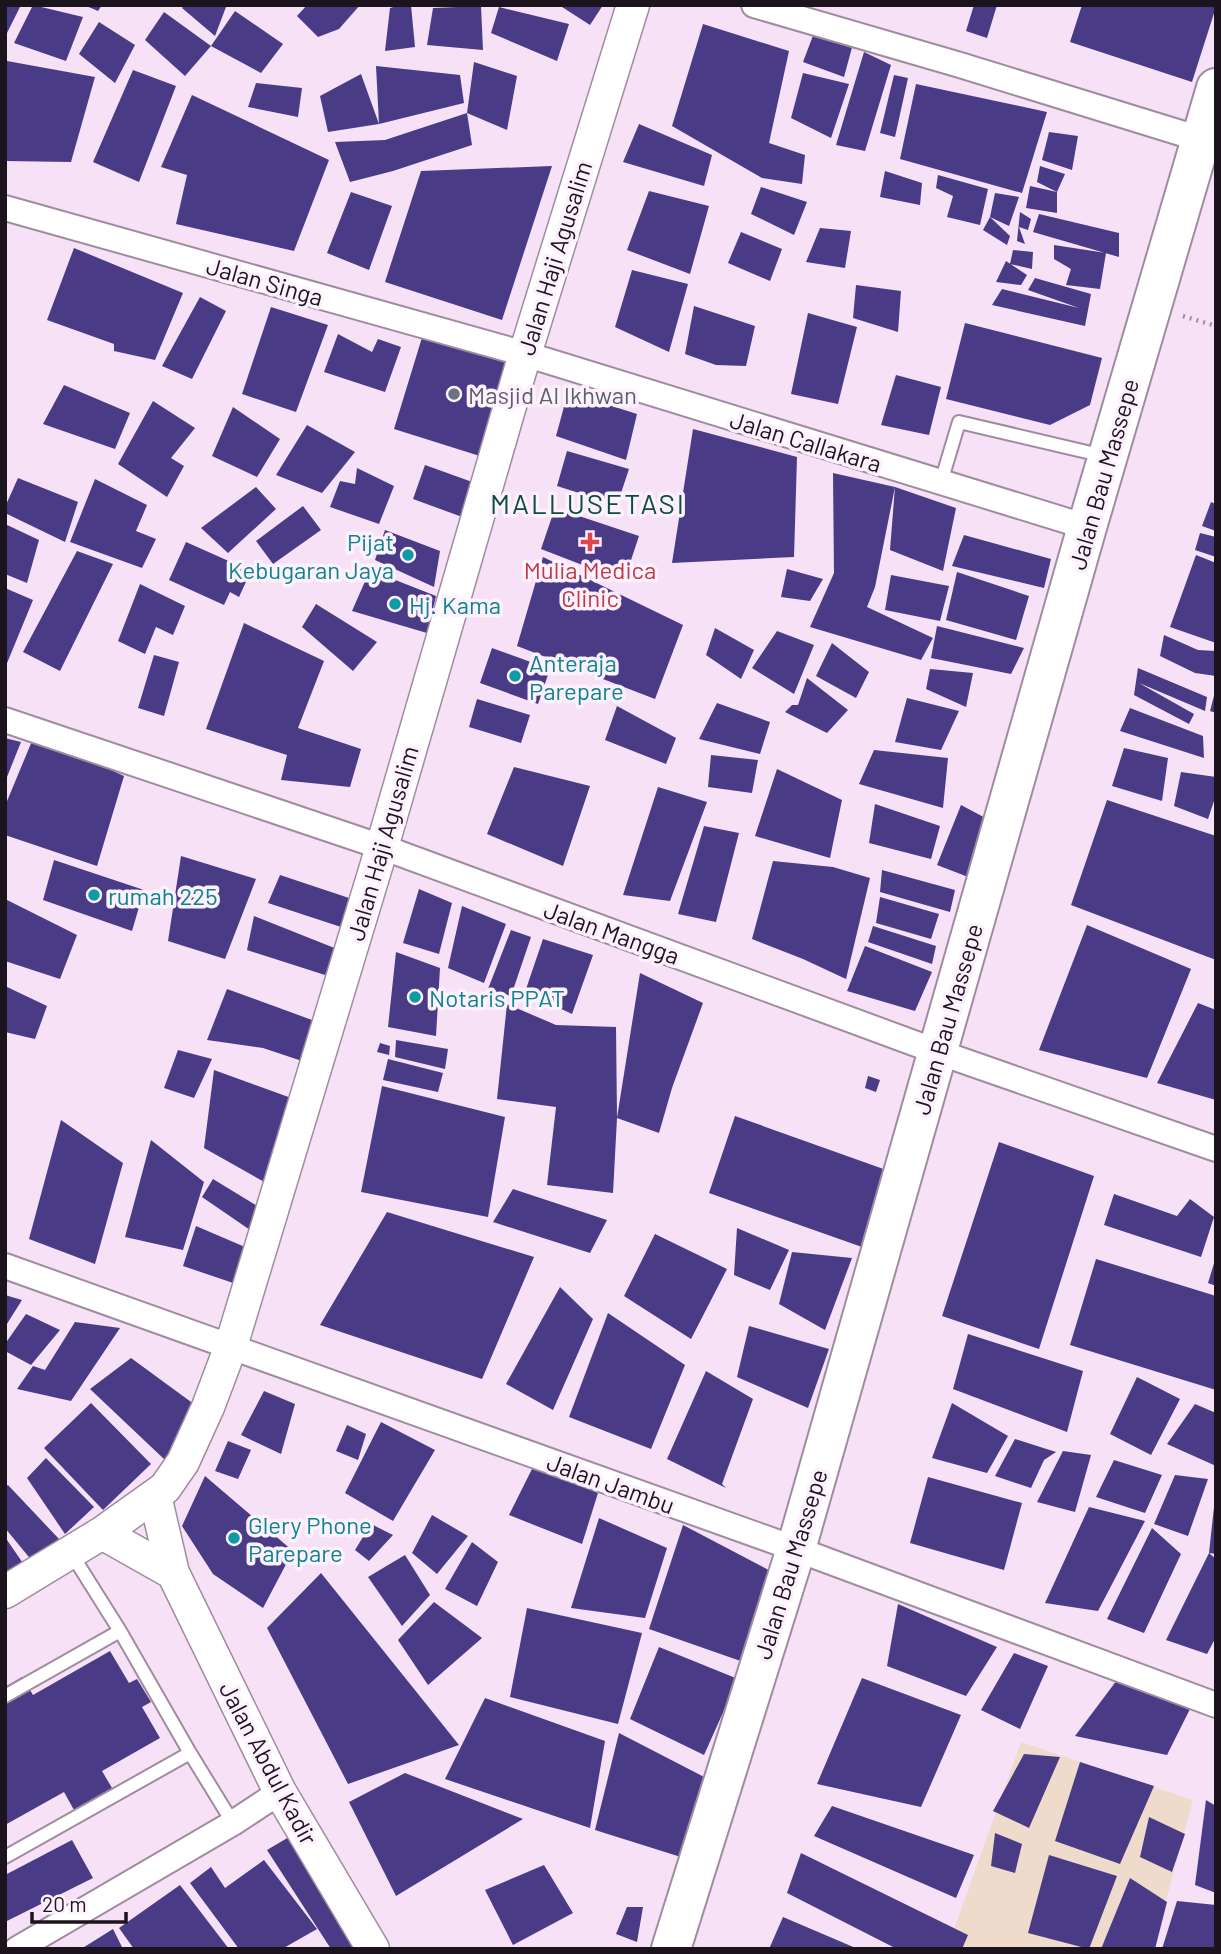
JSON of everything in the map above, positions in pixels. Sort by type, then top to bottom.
[{"type":"highway","name":"Jalan Bau Massepe","points":[[671,1949],[796,1549],[1087,527],[1203,160],[1216,88]]},
{"type":"street","name":"Jalan Haji Agusalim","points":[[5,1592],[102,1533],[165,1488],[183,1462],[208,1407],[231,1346],[382,847],[524,354],[633,5]]},
{"type":"street","points":[[754,5],[960,65],[1203,160]]},
{"type":"street","name":"Jalan Singa","points":[[5,208],[524,354]]},
{"type":"street","name":"Jalan Callakara","points":[[524,354],[1087,527]]},
{"type":"street","name":"Jalan Mangga","points":[[5,720],[382,847],[938,1052],[1216,1149]]},
{"type":"street","name":"Jalan Jambu","points":[[5,1266],[796,1549],[1216,1705]]},
{"type":"street","name":"Jalan Abdul Kadir","points":[[155,1496],[173,1573],[280,1791],[373,1949]]},
{"type":"street","points":[[102,1533],[173,1573]]},
{"type":"street","points":[[16,1949],[233,1823],[280,1791]]},
{"type":"lane","points":[[941,482],[959,422],[1108,457]]},
{"type":"lane","points":[[71,1553],[233,1823]]},
{"type":"lane","points":[[5,1696],[120,1631]]},
{"type":"lane","points":[[5,1857],[190,1753]]},
{"type":"shaded area","points":[[1021,1742],[1193,1800],[1153,1949],[947,1949]]},
{"type":"building","points":[[5,5],[21,5],[5,37]]},
{"type":"building","points":[[33,5],[83,17],[66,61],[14,43]]},
{"type":"building","points":[[84,5],[102,5],[98,11]]},
{"type":"building","points":[[184,5],[226,7],[215,36],[182,8]]},
{"type":"building","points":[[307,5],[360,5],[339,29],[318,37],[297,16]]},
{"type":"building","points":[[411,5],[415,47],[385,51],[390,8]]},
{"type":"building","points":[[559,5],[603,5],[590,25]]},
{"type":"building","points":[[974,5],[997,5],[987,38],[966,31]]},
{"type":"building","points":[[1082,5],[1216,5],[1192,82],[1070,42]]},
{"type":"building","points":[[481,6],[483,50],[427,45],[433,8]]},
{"type":"building","points":[[499,7],[569,24],[557,61],[491,33]]},
{"type":"building","points":[[235,11],[283,44],[261,73],[211,46]]},
{"type":"building","points":[[164,12],[211,46],[185,76],[145,40]]},
{"type":"building","points":[[99,22],[135,45],[115,83],[79,54]]},
{"type":"building","points":[[703,24],[789,51],[769,143],[805,155],[802,184],[762,178],[672,126]]},
{"type":"building","points":[[814,33],[854,40],[844,77],[803,62]]},
{"type":"building","points":[[864,52],[891,65],[865,151],[836,145]]},
{"type":"building","points":[[7,61],[95,77],[71,162],[5,161]]},
{"type":"building","points":[[474,62],[517,76],[507,130],[467,113]]},
{"type":"building","points":[[376,66],[460,75],[464,103],[379,124]]},
{"type":"building","points":[[133,70],[176,86],[139,182],[93,162]]},
{"type":"building","points":[[803,73],[849,84],[831,138],[791,118]]},
{"type":"building","points":[[361,74],[379,124],[328,132],[320,96]]},
{"type":"building","points":[[894,75],[908,78],[895,137],[880,133]]},
{"type":"building","points":[[256,83],[302,88],[298,117],[248,107]]},
{"type":"building","points":[[916,84],[1047,112],[1022,193],[900,159]]},
{"type":"building","points":[[192,95],[329,160],[294,251],[176,224],[187,175],[161,167]]},
{"type":"building","points":[[467,113],[472,145],[350,182],[335,142],[385,140]]},
{"type":"building","points":[[639,124],[712,155],[704,186],[623,162]]},
{"type":"building","points":[[1049,132],[1078,136],[1072,170],[1042,160]]},
{"type":"building","points":[[552,166],[502,320],[385,282],[421,171]]},
{"type":"building","points":[[1040,166],[1065,174],[1057,192],[1037,182]]},
{"type":"building","points":[[885,171],[922,183],[920,205],[880,197]]},
{"type":"building","points":[[938,175],[988,189],[980,225],[947,217],[953,196],[936,188]]},
{"type":"building","points":[[1030,186],[1057,192],[1057,213],[1026,208]]},
{"type":"building","points":[[761,187],[807,202],[794,235],[751,214]]},
{"type":"building","points":[[649,191],[709,206],[690,274],[627,250]]},
{"type":"building","points":[[351,192],[392,206],[369,270],[327,253]]},
{"type":"building","points":[[995,193],[1019,197],[1009,226],[990,217]]},
{"type":"building","points":[[1020,212],[1031,219],[1028,230],[1019,227],[1025,244],[1017,241]]},
{"type":"building","points":[[1039,214],[1119,233],[1119,257],[1033,232]]},
{"type":"building","points":[[990,217],[1010,236],[1007,245],[983,230]]},
{"type":"building","points":[[820,228],[851,231],[845,268],[806,262]]},
{"type":"building","points":[[741,232],[782,249],[770,281],[728,263]]},
{"type":"building","points":[[1054,245],[1106,253],[1100,289],[1066,285],[1071,269],[1054,259]]},
{"type":"building","points":[[74,248],[183,293],[155,360],[114,351],[114,344],[47,320]]},
{"type":"building","points":[[1013,250],[1033,252],[1032,269],[1010,264]]},
{"type":"building","points":[[1006,261],[1027,275],[1021,285],[996,282]]},
{"type":"building","points":[[632,270],[688,284],[669,352],[615,327]]},
{"type":"building","points":[[1035,278],[1091,294],[1085,326],[992,305],[1002,289],[1079,308],[1028,290]]},
{"type":"building","points":[[856,285],[901,291],[898,332],[853,318]]},
{"type":"building","points":[[200,297],[226,311],[192,379],[162,366]]},
{"type":"building","points":[[694,306],[755,326],[746,366],[716,365],[685,354]]},
{"type":"building","points":[[271,307],[328,325],[296,412],[242,394]]},
{"type":"building","points":[[808,313],[857,327],[838,404],[791,394]]},
{"type":"building","points":[[965,323],[1102,358],[1090,405],[1050,425],[946,399]]},
{"type":"building","name":"Masjid Al Ikhwan","points":[[424,331],[514,359],[483,457],[394,429]]},
{"type":"building","points":[[338,334],[372,352],[378,339],[401,347],[385,392],[324,372]]},
{"type":"building","points":[[896,375],[941,387],[929,435],[881,425]]},
{"type":"building","points":[[64,385],[130,413],[115,449],[43,424]]},
{"type":"building","points":[[568,392],[637,414],[626,460],[556,436]]},
{"type":"building","points":[[153,401],[195,428],[171,458],[184,466],[167,497],[118,464]]},
{"type":"building","points":[[233,407],[280,439],[257,477],[212,456]]},
{"type":"building","points":[[307,425],[355,452],[322,493],[276,475]]},
{"type":"building","points":[[693,429],[797,457],[794,557],[672,563]]},
{"type":"building","points":[[567,451],[629,469],[617,505],[557,486]]},
{"type":"building","points":[[425,465],[475,483],[465,518],[413,499]]},
{"type":"building","points":[[357,468],[394,486],[379,524],[330,507],[340,481],[355,484]]},
{"type":"building","points":[[833,473],[895,487],[875,587],[867,607],[933,638],[921,660],[810,627],[834,573]]},
{"type":"building","points":[[18,478],[78,502],[65,542],[5,513]]},
{"type":"building","points":[[95,479],[147,505],[136,531],[156,539],[142,568],[70,542]]},
{"type":"building","points":[[256,487],[276,509],[228,553],[201,528]]},
{"type":"building","points":[[895,487],[956,508],[943,571],[890,550]]},
{"type":"building","points":[[1211,502],[1216,504],[1216,531],[1202,526]]},
{"type":"building","points":[[303,506],[321,530],[273,564],[256,541]]},
{"type":"building","name":"Mulia Medica Clinic","points":[[555,508],[639,536],[624,581],[541,549]]},
{"type":"building","points":[[5,524],[39,540],[27,583],[5,574]]},
{"type":"building","name":"Pijat Kebugaran Jaya","points":[[385,530],[440,551],[434,587],[375,560]]},
{"type":"building","points":[[1200,533],[1216,537],[1216,557],[1195,550]]},
{"type":"building","points":[[964,535],[1051,559],[1044,588],[952,566]]},
{"type":"building","points":[[186,542],[251,571],[239,597],[230,592],[224,605],[169,580]]},
{"type":"building","points":[[77,551],[113,564],[60,671],[23,652]]},
{"type":"building","points":[[1196,555],[1216,563],[1216,643],[1170,627]]},
{"type":"building","points":[[543,557],[683,625],[655,699],[517,646]]},
{"type":"building","points":[[787,569],[823,579],[810,601],[781,597]]},
{"type":"building","name":"Hj. Kama","points":[[370,570],[436,596],[427,633],[352,611]]},
{"type":"building","points":[[957,572],[1029,596],[1016,640],[946,620]]},
{"type":"building","points":[[891,575],[949,586],[940,621],[885,610]]},
{"type":"building","points":[[140,584],[185,606],[173,635],[156,627],[145,654],[118,641]]},
{"type":"building","points":[[5,588],[33,600],[5,668]]},
{"type":"building","points":[[316,604],[377,642],[353,671],[302,627]]},
{"type":"building","points":[[244,623],[324,661],[298,728],[361,749],[350,787],[281,780],[287,755],[206,729]]},
{"type":"building","points":[[937,626],[1024,648],[1011,674],[931,658]]},
{"type":"building","points":[[715,628],[754,650],[741,679],[706,655]]},
{"type":"building","points":[[777,631],[814,645],[794,694],[752,668]]},
{"type":"building","points":[[1164,635],[1198,650],[1216,651],[1216,676],[1195,673],[1160,656]]},
{"type":"building","points":[[832,643],[869,672],[856,698],[816,676]]},
{"type":"building","name":"Anteraja Parepare","points":[[492,648],[550,669],[538,704],[480,683]]},
{"type":"building","points":[[154,655],[179,662],[164,716],[138,708]]},
{"type":"building","points":[[1138,668],[1207,697],[1205,711],[1139,683],[1194,714],[1189,724],[1134,695]]},
{"type":"building","points":[[930,669],[973,673],[966,707],[926,689]]},
{"type":"building","points":[[807,678],[848,710],[827,733],[785,712],[792,705],[798,705]]},
{"type":"building","points":[[1216,692],[1216,713],[1210,711]]},
{"type":"building","points":[[907,698],[959,711],[941,750],[895,742]]},
{"type":"building","points":[[477,699],[530,715],[521,743],[469,727]]},
{"type":"building","points":[[717,703],[770,722],[760,754],[699,739]]},
{"type":"building","points":[[617,706],[676,738],[666,764],[605,740]]},
{"type":"building","points":[[1130,708],[1203,736],[1204,758],[1120,731]]},
{"type":"building","points":[[5,738],[21,742],[5,782]]},
{"type":"building","points":[[32,741],[124,776],[97,866],[5,835],[5,806]]},
{"type":"building","points":[[1124,748],[1168,758],[1162,801],[1112,786]]},
{"type":"building","points":[[874,750],[948,758],[943,808],[859,784]]},
{"type":"building","points":[[711,755],[758,760],[752,793],[708,787]]},
{"type":"building","points":[[514,767],[590,786],[563,866],[487,834]]},
{"type":"building","points":[[777,769],[842,800],[830,858],[755,836]]},
{"type":"building","points":[[1181,772],[1216,777],[1216,795],[1208,819],[1174,806]]},
{"type":"building","points":[[658,787],[707,802],[670,901],[623,895]]},
{"type":"building","points":[[1107,800],[1216,836],[1216,960],[1071,905]]},
{"type":"building","points":[[875,804],[940,826],[931,859],[869,843]]},
{"type":"building","points":[[961,805],[993,822],[976,880],[937,865]]},
{"type":"building","points":[[704,826],[739,833],[716,922],[678,914]]},
{"type":"building","points":[[181,856],[256,879],[225,959],[168,941]]},
{"type":"building","name":"rumah 225","points":[[54,860],[144,890],[132,931],[43,900]]},
{"type":"building","points":[[773,861],[833,867],[870,878],[846,979],[752,939]]},
{"type":"building","points":[[882,870],[955,890],[950,912],[880,892]]},
{"type":"building","points":[[280,875],[355,900],[341,927],[268,903]]},
{"type":"building","points":[[419,889],[452,903],[439,954],[403,943]]},
{"type":"building","points":[[880,897],[939,914],[931,939],[876,923]]},
{"type":"building","points":[[5,899],[77,935],[60,979],[5,961]]},
{"type":"building","points":[[462,906],[506,924],[484,983],[448,968]]},
{"type":"building","points":[[254,916],[337,949],[325,975],[247,950]]},
{"type":"building","points":[[1087,925],[1191,969],[1147,1078],[1039,1050]]},
{"type":"building","points":[[873,926],[936,946],[932,964],[868,942]]},
{"type":"building","points":[[511,930],[531,937],[511,996],[488,989]]},
{"type":"building","points":[[543,939],[593,955],[572,1014],[525,992]]},
{"type":"building","points":[[865,946],[932,972],[915,1011],[847,991]]},
{"type":"building","name":"Notaris PPAT","points":[[396,952],[440,968],[436,1036],[388,1027]]},
{"type":"building","points":[[640,973],[703,1003],[672,1088],[659,1133],[617,1118]]},
{"type":"building","points":[[5,986],[47,1006],[35,1039],[5,1032]]},
{"type":"building","points":[[227,989],[323,1024],[308,1063],[263,1048],[207,1040]]},
{"type":"building","points":[[1198,1003],[1216,1010],[1216,1100],[1157,1083]]},
{"type":"building","points":[[507,1004],[556,1025],[616,1027],[617,1118],[613,1193],[547,1185],[556,1107],[497,1099]]},
{"type":"building","points":[[396,1040],[448,1049],[445,1069],[395,1057]]},
{"type":"building","points":[[380,1043],[390,1046],[389,1055],[377,1052]]},
{"type":"building","points":[[178,1050],[212,1059],[194,1098],[164,1088]]},
{"type":"building","points":[[388,1059],[443,1073],[438,1092],[383,1080]]},
{"type":"building","points":[[214,1070],[294,1099],[268,1184],[204,1148]]},
{"type":"building","points":[[868,1076],[880,1080],[876,1092],[865,1088]]},
{"type":"building","points":[[382,1086],[505,1117],[488,1217],[361,1192]]},
{"type":"building","points":[[735,1116],[889,1171],[862,1247],[709,1193]]},
{"type":"building","points":[[61,1120],[123,1163],[95,1264],[29,1239]]},
{"type":"building","points":[[151,1140],[204,1182],[183,1250],[125,1237]]},
{"type":"building","points":[[999,1142],[1094,1176],[1039,1349],[942,1316]]},
{"type":"building","points":[[213,1179],[262,1209],[253,1232],[202,1197]]},
{"type":"building","points":[[513,1189],[607,1220],[590,1253],[493,1222]]},
{"type":"building","points":[[1114,1194],[1177,1216],[1190,1199],[1214,1217],[1201,1257],[1104,1225]]},
{"type":"building","points":[[387,1212],[534,1257],[482,1379],[320,1325]]},
{"type":"building","points":[[196,1226],[252,1250],[242,1286],[183,1266]]},
{"type":"building","points":[[737,1228],[789,1250],[770,1290],[734,1275]]},
{"type":"building","points":[[655,1234],[727,1269],[691,1339],[624,1296]]},
{"type":"building","points":[[792,1252],[852,1258],[825,1330],[779,1304]]},
{"type":"building","points":[[1096,1259],[1216,1296],[1216,1390],[1070,1345]]},
{"type":"building","points":[[1216,1260],[1216,1286],[1208,1283]]},
{"type":"building","points":[[560,1287],[593,1319],[553,1410],[506,1384]]},
{"type":"building","points":[[5,1295],[22,1300],[5,1327]]},
{"type":"building","points":[[608,1313],[685,1365],[651,1449],[569,1417]]},
{"type":"building","points":[[26,1314],[60,1330],[31,1365],[5,1351],[5,1344]]},
{"type":"building","points":[[75,1322],[120,1328],[71,1401],[17,1389],[33,1366],[45,1370]]},
{"type":"building","points":[[749,1326],[829,1349],[808,1408],[737,1377]]},
{"type":"building","points":[[968,1334],[1083,1371],[1067,1432],[953,1389]]},
{"type":"building","points":[[131,1358],[202,1410],[165,1460],[90,1389]]},
{"type":"building","points":[[706,1371],[753,1399],[722,1484],[726,1488],[667,1459]]},
{"type":"building","points":[[1137,1377],[1180,1399],[1151,1455],[1110,1434]]},
{"type":"building","points":[[264,1391],[295,1404],[281,1454],[241,1435]]},
{"type":"building","points":[[91,1403],[151,1464],[103,1510],[44,1448]]},
{"type":"building","points":[[952,1403],[1008,1436],[987,1473],[932,1458]]},
{"type":"building","points":[[1195,1404],[1216,1413],[1216,1466],[1167,1444]]},
{"type":"building","points":[[381,1422],[435,1450],[393,1521],[345,1493]]},
{"type":"building","points":[[347,1425],[366,1434],[358,1460],[336,1451]]},
{"type":"building","points":[[1015,1439],[1056,1452],[1044,1460],[1031,1488],[995,1476]]},
{"type":"building","points":[[228,1441],[251,1450],[238,1479],[215,1471]]},
{"type":"building","points":[[1063,1451],[1091,1455],[1075,1512],[1037,1502]]},
{"type":"building","points":[[46,1458],[94,1507],[65,1534],[27,1478]]},
{"type":"building","points":[[1114,1460],[1162,1475],[1145,1513],[1096,1497]]},
{"type":"building","points":[[533,1467],[598,1493],[582,1544],[509,1515]]},
{"type":"building","points":[[1175,1475],[1208,1479],[1188,1536],[1154,1524]]},
{"type":"building","name":"Glery Phone Parepare","points":[[205,1476],[293,1551],[263,1608],[213,1574],[182,1526]]},
{"type":"building","points":[[928,1477],[1022,1503],[1004,1570],[910,1543]]},
{"type":"building","points":[[8,1485],[59,1539],[33,1562],[5,1528],[5,1487]]},
{"type":"building","points":[[1089,1507],[1145,1521],[1098,1611],[1045,1603]]},
{"type":"building","points":[[1216,1507],[1216,1554],[1209,1553]]},
{"type":"building","points":[[432,1515],[468,1536],[437,1574],[412,1553]]},
{"type":"building","points":[[599,1518],[667,1548],[645,1618],[571,1608]]},
{"type":"building","points":[[371,1524],[393,1535],[369,1561],[355,1550]]},
{"type":"building","points":[[683,1525],[784,1578],[752,1665],[649,1629]]},
{"type":"building","points":[[1152,1528],[1181,1554],[1144,1633],[1107,1619]]},
{"type":"building","points":[[5,1537],[29,1572],[5,1585]]},
{"type":"building","points":[[472,1542],[498,1562],[477,1606],[445,1589]]},
{"type":"building","points":[[1209,1553],[1216,1559],[1216,1637],[1207,1654],[1166,1640]]},
{"type":"building","points":[[405,1555],[430,1595],[402,1626],[368,1577]]},
{"type":"building","points":[[321,1573],[459,1745],[348,1784],[267,1628]]},
{"type":"building","points":[[434,1602],[482,1638],[428,1685],[398,1640]]},
{"type":"building","points":[[898,1604],[997,1647],[966,1696],[887,1666]]},
{"type":"building","points":[[527,1608],[642,1633],[618,1724],[510,1697]]},
{"type":"building","points":[[659,1647],[738,1679],[704,1755],[630,1719]]},
{"type":"building","points":[[110,1651],[129,1683],[137,1679],[151,1702],[142,1707],[160,1738],[102,1771],[112,1788],[74,1810],[64,1792],[5,1825],[5,1687],[22,1677],[33,1695]]},
{"type":"building","points":[[1014,1653],[1048,1666],[1020,1729],[981,1710]]},
{"type":"building","points":[[862,1678],[961,1715],[921,1807],[817,1784]]},
{"type":"building","points":[[1117,1680],[1190,1709],[1167,1755],[1075,1736]]},
{"type":"building","points":[[485,1698],[605,1741],[590,1828],[445,1779]]},
{"type":"building","points":[[619,1733],[710,1780],[684,1858],[595,1830]]},
{"type":"building","points":[[1024,1754],[1060,1757],[1029,1828],[993,1811]]},
{"type":"building","points":[[1080,1762],[1154,1786],[1120,1864],[1055,1841]]},
{"type":"building","points":[[405,1773],[523,1819],[396,1896],[349,1802]]},
{"type":"building","points":[[1206,1800],[1216,1806],[1216,1893],[1195,1885]]},
{"type":"building","points":[[832,1806],[974,1855],[956,1898],[814,1836]]},
{"type":"building","points":[[1149,1817],[1185,1834],[1172,1872],[1140,1857]]},
{"type":"building","points":[[995,1833],[1022,1844],[1015,1873],[991,1866]]},
{"type":"building","points":[[289,1837],[355,1949],[331,1949],[267,1850]]},
{"type":"building","points":[[72,1840],[93,1878],[5,1922],[5,1875]]},
{"type":"building","points":[[801,1853],[968,1935],[962,1949],[897,1949],[787,1893]]},
{"type":"building","points":[[1049,1855],[1117,1876],[1089,1949],[1028,1933]]},
{"type":"building","points":[[264,1860],[317,1929],[282,1949],[239,1949],[190,1883],[211,1867],[225,1888]]},
{"type":"building","points":[[544,1865],[573,1913],[513,1945],[485,1890]]},
{"type":"building","points":[[1130,1878],[1167,1902],[1155,1949],[1101,1949]]},
{"type":"building","points":[[180,1885],[229,1949],[134,1949],[119,1928]]},
{"type":"building","points":[[1177,1901],[1216,1905],[1216,1949],[1162,1949]]},
{"type":"building","points":[[627,1907],[643,1907],[637,1942],[616,1934]]},
{"type":"building","points":[[783,1917],[858,1949],[769,1949]]},
{"type":"building","points":[[113,1929],[123,1949],[81,1949]]},
{"type":"place","name":"Masjid Al Ikhwan","points":[[454,394]]},
{"type":"place","name":"Mulia Medica Clinic","points":[[590,542]]},
{"type":"place","name":"Pijat Kebugaran Jaya","points":[[408,555]]},
{"type":"place","name":"Hj. Kama","points":[[395,604]]},
{"type":"place","name":"Anteraja Parepare","points":[[515,676]]},
{"type":"place","name":"rumah 225","points":[[94,895]]},
{"type":"place","name":"Notaris PPAT","points":[[415,997]]},
{"type":"place","name":"Glery Phone Parepare","points":[[234,1538]]},
{"type":"district","name":"MALLUSETASI","points":[[588,503]]}]
